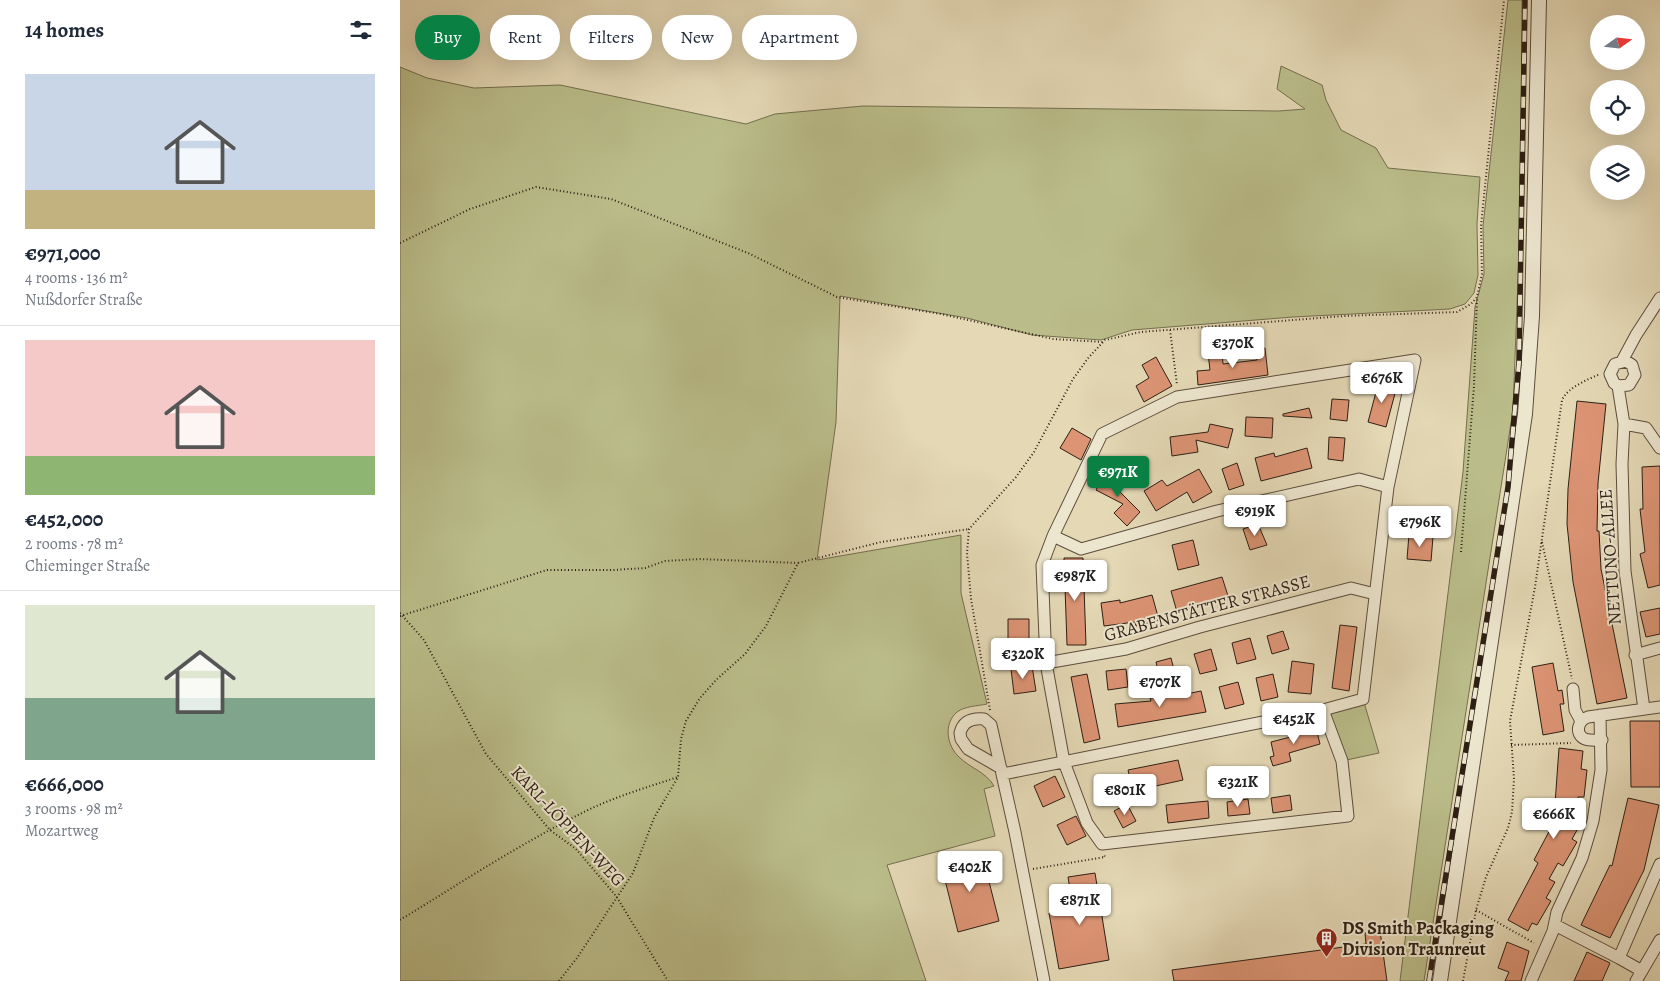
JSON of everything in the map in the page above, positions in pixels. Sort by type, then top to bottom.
[{"type":"street","points":[[1440,981],[1525,414],[1532,316],[1539,0]]},
{"type":"street","points":[[1611,370],[1615,364],[1622,361],[1660,298]]},
{"type":"street","points":[[1044,981],[1002,771],[988,721],[978,718],[966,722],[962,727],[961,739],[968,748],[1002,771],[1064,762],[1323,710],[1363,699],[1388,487],[1415,360],[1179,397],[1102,434],[1053,536],[1042,566],[1046,663],[1064,762],[1086,823],[1102,844],[1348,816],[1342,761],[1323,710]]},
{"type":"street","points":[[1618,386],[1629,384],[1635,375],[1632,365],[1622,361]]},
{"type":"street","name":"NETTUNO-ALLEE","points":[[1611,370],[1612,379],[1618,386],[1624,424],[1622,464],[1625,571],[1635,655],[1644,709]]},
{"type":"street","points":[[1624,424],[1646,428],[1660,448]]},
{"type":"street","points":[[1053,536],[1081,549],[1217,511],[1358,479],[1388,487]]},
{"type":"street","name":"GRABENSTÄTTER STRASSE","points":[[1046,663],[1126,649],[1200,627],[1351,588],[1375,594]]},
{"type":"street","points":[[1635,655],[1660,648]]},
{"type":"street","points":[[1573,689],[1576,710],[1581,721]]},
{"type":"street","points":[[1602,740],[1583,738],[1578,728],[1581,721],[1588,717],[1660,707]]},
{"type":"street","points":[[1531,981],[1555,925],[1557,912],[1582,858],[1593,821],[1601,770],[1602,740],[1600,716]]},
{"type":"street","points":[[1619,958],[1660,864]]},
{"type":"street","points":[[1555,925],[1619,958],[1639,976],[1660,940]]},
{"type":"path","points":[[1460,552],[1474,386],[1477,297],[1482,274],[1481,226],[1504,0]]},
{"type":"path","points":[[400,243],[470,209],[536,186],[611,199],[748,253],[837,297],[941,314],[1053,339],[1104,342],[1141,332],[1344,316],[1457,312],[1471,304],[1477,297]]},
{"type":"path","points":[[1170,330],[1179,397]]},
{"type":"path","points":[[401,615],[547,570],[645,568],[665,561],[700,559],[798,563],[881,542],[969,529],[1016,477],[1034,452],[1073,379],[1089,357],[1104,342]]},
{"type":"path","points":[[1463,981],[1476,910],[1486,877],[1508,828],[1512,812],[1514,779],[1510,721],[1541,542],[1562,400],[1565,394],[1585,380],[1611,370]]},
{"type":"path","points":[[969,529],[968,553],[971,599],[990,705],[988,721]]},
{"type":"path","points":[[1541,542],[1573,689]]},
{"type":"path","points":[[560,981],[633,873],[654,818],[678,777],[681,739],[686,721],[700,698],[716,680],[745,654],[761,633],[798,563]]},
{"type":"path","name":"KARL-LÖPPEN-WEG","points":[[401,615],[424,640],[486,754],[550,830],[576,849],[616,896],[668,981]]},
{"type":"path","points":[[1511,745],[1580,743],[1583,738]]},
{"type":"path","points":[[400,920],[550,830],[589,810],[630,793],[678,777]]},
{"type":"path","points":[[1023,870],[1105,857],[1102,844]]},
{"type":"path","points":[[1476,910],[1545,949]]},
{"type":"green space","points":[[1508,0],[1522,0],[1521,199],[1513,410],[1424,981],[1400,981],[1463,472],[1475,307],[1484,274],[1483,226]]},
{"type":"green space","points":[[1281,66],[1322,85],[1326,100],[1341,130],[1376,148],[1388,168],[1480,177],[1477,224],[1478,275],[1474,293],[1465,304],[1450,309],[1293,317],[1132,330],[1101,340],[1032,335],[967,318],[840,296],[836,422],[817,560],[961,535],[961,593],[987,704],[968,707],[957,712],[950,723],[948,735],[952,747],[959,757],[987,777],[994,786],[984,789],[995,836],[887,865],[926,981],[400,981],[400,67],[427,78],[474,88],[560,85],[746,124],[775,114],[863,106],[1279,111],[1305,109],[1277,89]]},
{"type":"green space","points":[[1363,699],[1379,753],[1342,761],[1323,710]]},
{"type":"building","points":[[1265,348],[1268,375],[1198,385],[1197,371],[1210,370],[1208,353],[1222,351],[1223,364],[1257,360],[1255,349]]},
{"type":"building","points":[[1156,357],[1172,386],[1144,402],[1136,386],[1149,378],[1142,365]]},
{"type":"building","points":[[1379,381],[1397,386],[1386,427],[1368,422]]},
{"type":"building","points":[[1332,399],[1349,400],[1347,421],[1330,419]]},
{"type":"building","points":[[1577,401],[1606,404],[1598,483],[1597,531],[1599,531],[1601,569],[1627,698],[1597,704],[1573,582],[1567,524],[1568,489]]},
{"type":"building","points":[[1309,408],[1312,418],[1283,416],[1283,414]]},
{"type":"building","points":[[1246,417],[1273,418],[1272,438],[1245,436]]},
{"type":"building","points":[[1210,424],[1233,429],[1228,448],[1196,440],[1198,452],[1172,456],[1170,437],[1208,432]]},
{"type":"building","points":[[1072,428],[1091,439],[1081,460],[1060,448]]},
{"type":"building","points":[[1329,437],[1345,438],[1343,461],[1328,459]]},
{"type":"building","points":[[1307,448],[1312,468],[1261,481],[1255,458],[1274,453],[1275,457]]},
{"type":"building","points":[[1237,463],[1244,485],[1229,490],[1222,469]]},
{"type":"building","points":[[1660,466],[1660,585],[1648,588],[1640,554],[1645,552],[1640,509],[1643,509],[1642,467]]},
{"type":"building","points":[[1199,469],[1212,492],[1193,503],[1187,492],[1156,511],[1144,491],[1162,480],[1167,486]]},
{"type":"building","points":[[1105,472],[1121,481],[1117,489],[1140,512],[1127,526],[1114,513],[1123,504],[1096,490]]},
{"type":"building","points":[[1258,524],[1267,545],[1250,550],[1243,529]]},
{"type":"building","points":[[1409,534],[1433,537],[1431,561],[1407,559]]},
{"type":"building","points":[[1193,540],[1199,565],[1178,570],[1172,545]]},
{"type":"building","points":[[1064,558],[1083,558],[1086,645],[1067,645]]},
{"type":"building","points":[[1222,577],[1229,599],[1177,612],[1171,591]]},
{"type":"building","points":[[1152,595],[1159,620],[1136,626],[1135,622],[1104,626],[1101,603],[1120,600],[1120,603]]},
{"type":"building","points":[[1660,608],[1660,634],[1646,637],[1640,612]]},
{"type":"building","points":[[1008,619],[1029,619],[1029,642],[1008,642]]},
{"type":"building","points":[[1340,625],[1357,627],[1349,691],[1332,688]]},
{"type":"building","points":[[1283,631],[1289,649],[1272,654],[1267,636]]},
{"type":"building","points":[[1250,638],[1256,659],[1237,664],[1232,643]]},
{"type":"building","points":[[1211,649],[1217,670],[1200,674],[1194,654]]},
{"type":"building","points":[[1171,658],[1175,674],[1160,678],[1156,662]]},
{"type":"building","points":[[1292,661],[1314,664],[1311,694],[1288,692]]},
{"type":"building","points":[[1553,663],[1558,691],[1562,690],[1564,704],[1560,704],[1564,731],[1543,735],[1532,667]]},
{"type":"building","points":[[1032,666],[1036,691],[1014,694],[1011,669]]},
{"type":"building","points":[[1126,669],[1128,687],[1108,690],[1106,671]]},
{"type":"building","points":[[1087,674],[1100,739],[1084,743],[1071,677]]},
{"type":"building","points":[[1273,674],[1278,697],[1261,701],[1256,678]]},
{"type":"building","points":[[1238,682],[1244,704],[1225,709],[1219,687]]},
{"type":"building","points":[[1190,691],[1191,693],[1201,691],[1206,712],[1118,727],[1115,704],[1151,701],[1150,698]]},
{"type":"building","points":[[1630,721],[1660,721],[1660,787],[1631,787]]},
{"type":"building","points":[[1315,724],[1320,744],[1289,753],[1291,761],[1273,766],[1270,757],[1274,756],[1271,742],[1302,734],[1300,728]]},
{"type":"building","points":[[1559,748],[1583,751],[1581,769],[1587,770],[1584,797],[1578,797],[1576,820],[1581,823],[1572,839],[1577,842],[1563,866],[1558,863],[1549,879],[1555,882],[1546,898],[1551,901],[1537,925],[1532,923],[1528,931],[1508,920],[1538,863],[1534,860],[1563,805],[1555,804]]},
{"type":"building","points":[[1178,760],[1183,780],[1133,791],[1128,770]]},
{"type":"building","points":[[1055,776],[1065,797],[1043,807],[1034,786]]},
{"type":"building","points":[[1290,795],[1292,810],[1273,813],[1271,798]]},
{"type":"building","points":[[1628,798],[1659,805],[1644,870],[1610,938],[1581,925],[1610,865],[1612,866]]},
{"type":"building","points":[[1248,799],[1250,814],[1228,816],[1227,802]]},
{"type":"building","points":[[1208,801],[1209,818],[1168,823],[1166,805]]},
{"type":"building","points":[[1127,804],[1136,821],[1123,828],[1114,811]]},
{"type":"building","points":[[1076,816],[1086,836],[1067,845],[1057,825]]},
{"type":"building","points":[[982,854],[999,921],[958,932],[941,864]]},
{"type":"building","points":[[1095,873],[1109,960],[1059,969],[1049,913],[1073,909],[1068,877]]},
{"type":"building","name":"DS Smith Packaging Division Traunreut","points":[[1380,931],[1387,981],[1174,981],[1172,970],[1366,944],[1365,933]]},
{"type":"building","points":[[1507,942],[1529,951],[1521,981],[1505,981],[1509,972],[1498,968]]},
{"type":"building","points":[[1587,952],[1610,963],[1602,981],[1574,981]]},
{"type":"railway","points":[[1429,981],[1508,487],[1519,362],[1525,0]]},
{"type":"place","name":"DS Smith Packaging Division Traunreut","points":[[1326,957]]}]
